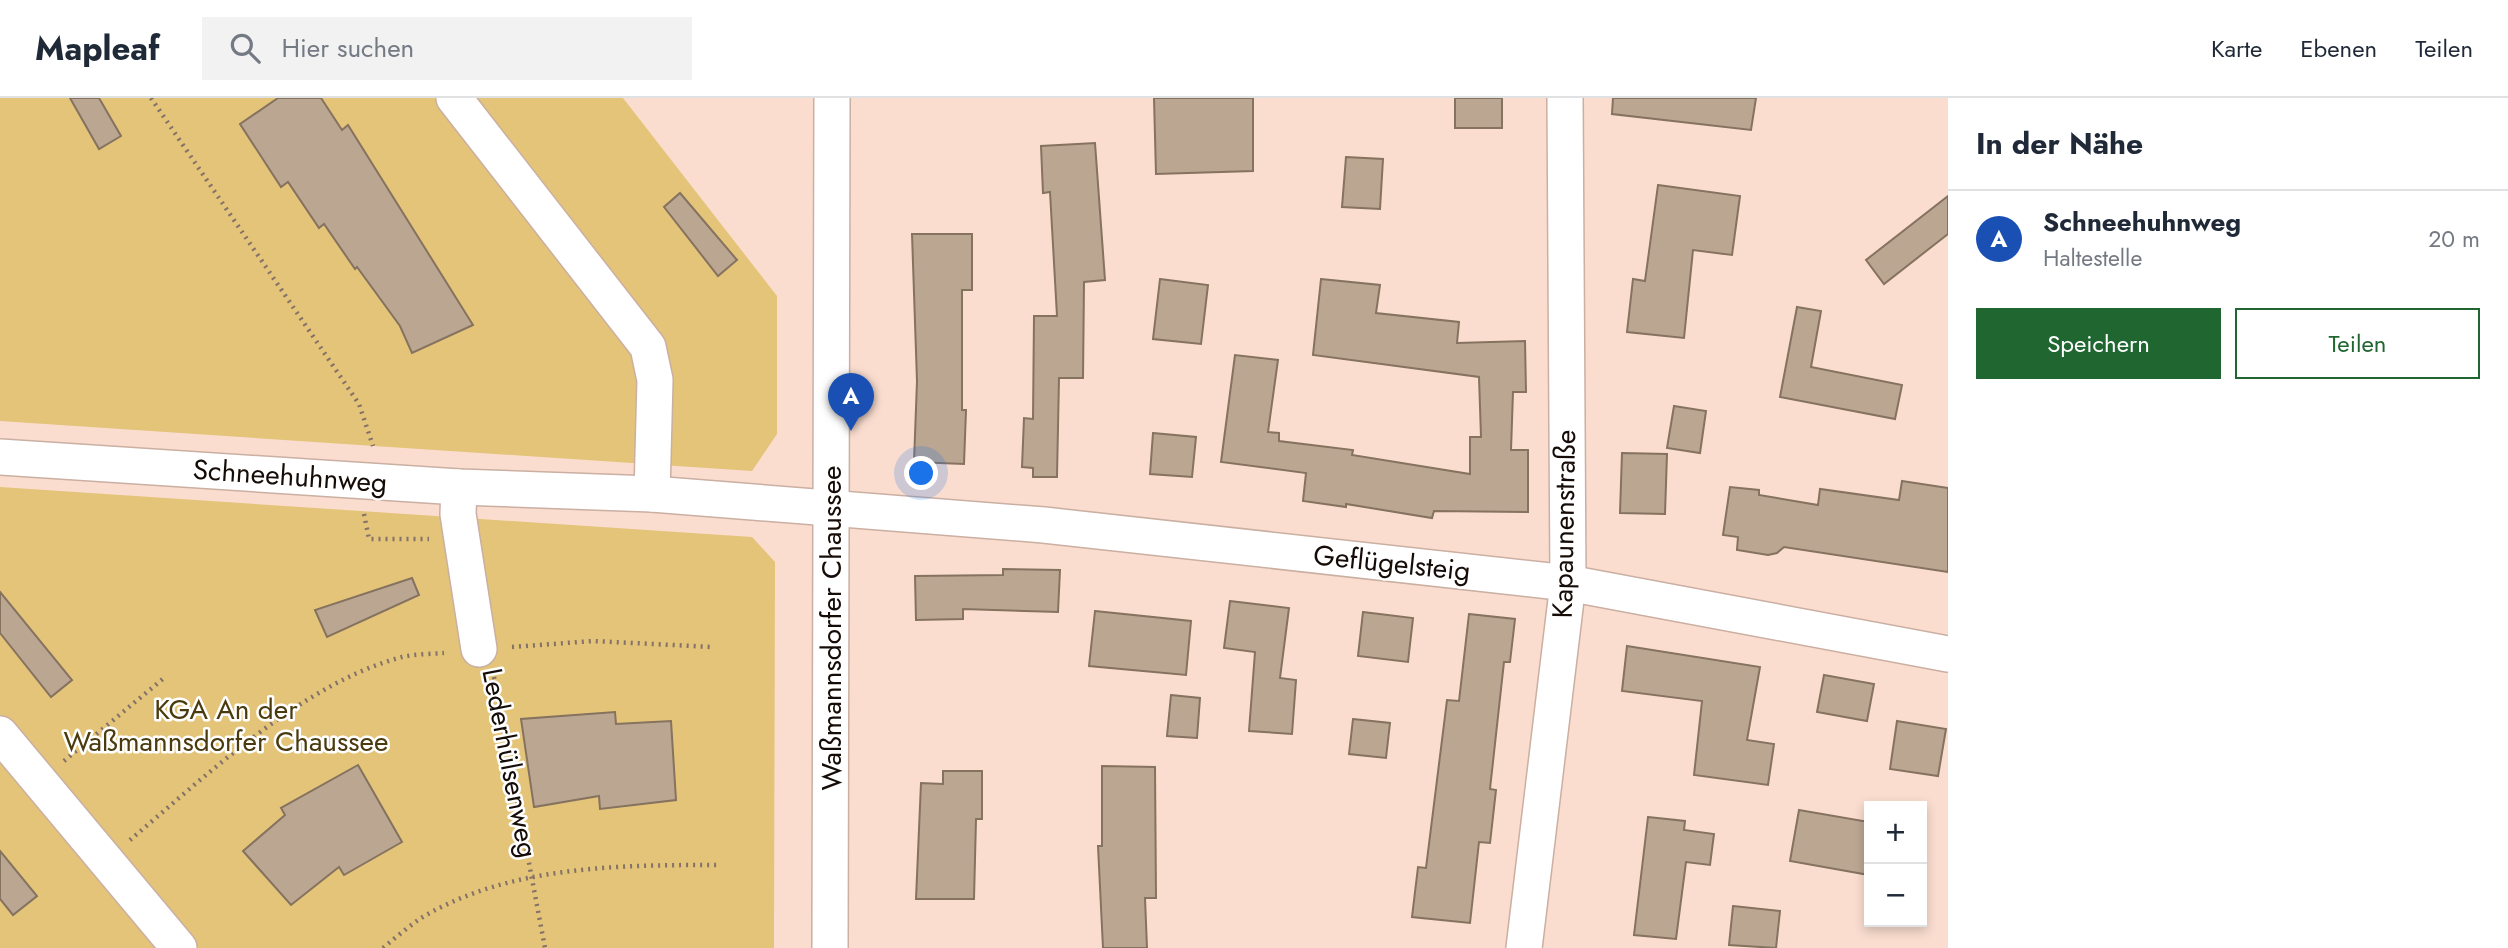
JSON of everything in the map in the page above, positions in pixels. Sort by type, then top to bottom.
[{"type":"street","points":[[454,98],[648,347],[655,380],[652,494]]},
{"type":"street","name":"Waßmannsdorfer Chaussee","points":[[830,948],[832,98]]},
{"type":"street","name":"Kapaunenstraße","points":[[1524,948],[1568,583],[1565,98]]},
{"type":"street","name":"Schneehuhnweg","points":[[0,457],[459,487],[652,494],[832,510]]},
{"type":"street","name":"Lederhülsenweg","points":[[459,487],[462,538],[484,649]]},
{"type":"street","name":"Geflügelsteig","points":[[832,510],[1044,524],[1568,583],[1948,654]]},
{"type":"street","points":[[0,734],[179,948]]},
{"type":"path","points":[[151,98],[359,404],[373,447],[370,481],[363,507],[369,539],[462,538]]},
{"type":"path","name":"Lederhülsenweg","points":[[105,860],[288,711],[341,682],[402,657],[593,641],[712,647]]},
{"type":"path","name":"Lederhülsenweg","points":[[484,649],[545,948]]},
{"type":"path","points":[[39,781],[164,678]]},
{"type":"path","name":"Lederhülsenweg","points":[[383,948],[422,918],[483,891],[532,878],[620,865],[720,864]]},
{"type":"green space","points":[[0,98],[623,98],[777,296],[777,434],[752,471],[0,421]]},
{"type":"green space","name":"KGA An der Waßmannsdorfer Chaussee","points":[[0,487],[752,537],[775,562],[774,948],[0,948]]},
{"type":"building","points":[[70,98],[99,98],[121,136],[99,149]]},
{"type":"building","points":[[278,98],[321,98],[342,130],[348,125],[473,325],[412,353],[400,326],[357,267],[355,269],[324,224],[319,228],[288,182],[281,187],[240,124]]},
{"type":"building","points":[[1154,98],[1253,98],[1253,171],[1156,174]]},
{"type":"building","points":[[1455,98],[1502,98],[1502,128],[1455,128]]},
{"type":"building","points":[[1613,98],[1756,98],[1751,130],[1612,114]]},
{"type":"building","points":[[1095,143],[1105,280],[1084,282],[1083,378],[1059,378],[1057,477],[1033,477],[1033,468],[1022,467],[1024,418],[1033,419],[1034,316],[1057,316],[1050,192],[1043,193],[1041,146]]},
{"type":"building","points":[[1346,157],[1383,159],[1380,209],[1342,207]]},
{"type":"building","points":[[1658,185],[1740,196],[1732,255],[1693,250],[1684,338],[1627,332],[1633,279],[1645,281]]},
{"type":"building","points":[[680,193],[737,260],[718,276],[664,207]]},
{"type":"building","points":[[1948,196],[1948,234],[1884,284],[1866,260]]},
{"type":"building","points":[[912,234],[972,234],[972,290],[962,290],[962,410],[966,410],[964,464],[914,462],[917,381]]},
{"type":"building","points":[[1160,279],[1208,285],[1201,344],[1153,339]]},
{"type":"building","points":[[1321,279],[1380,285],[1376,313],[1459,322],[1457,343],[1525,341],[1526,392],[1513,392],[1511,450],[1528,450],[1528,512],[1434,511],[1432,518],[1346,504],[1346,507],[1303,501],[1306,473],[1221,462],[1235,355],[1278,360],[1268,432],[1279,433],[1279,441],[1353,450],[1352,455],[1470,474],[1470,437],[1481,437],[1479,377],[1313,355]]},
{"type":"building","points":[[1797,307],[1821,311],[1811,367],[1902,385],[1895,419],[1780,397]]},
{"type":"building","points":[[1674,406],[1706,411],[1700,453],[1667,448]]},
{"type":"building","points":[[1153,433],[1196,437],[1192,477],[1150,474]]},
{"type":"building","points":[[1622,453],[1667,454],[1665,514],[1620,513]]},
{"type":"building","points":[[1902,481],[1948,488],[1948,572],[1784,547],[1777,553],[1768,555],[1737,550],[1738,537],[1723,535],[1730,487],[1759,490],[1759,495],[1818,505],[1820,489],[1899,500]]},
{"type":"building","points":[[1003,569],[1060,570],[1058,612],[963,609],[963,619],[916,620],[915,576],[1003,575]]},
{"type":"building","points":[[412,578],[419,595],[327,637],[315,610]]},
{"type":"building","points":[[0,592],[72,680],[51,697],[0,633]]},
{"type":"building","points":[[1230,601],[1289,608],[1280,678],[1296,680],[1292,734],[1249,731],[1255,652],[1224,648]]},
{"type":"building","points":[[1095,611],[1191,621],[1186,675],[1089,666]]},
{"type":"building","points":[[1363,612],[1413,618],[1408,662],[1358,656]]},
{"type":"building","points":[[1469,614],[1515,619],[1510,662],[1504,662],[1490,789],[1496,790],[1490,843],[1479,842],[1470,923],[1412,917],[1418,867],[1426,868],[1447,700],[1459,701]]},
{"type":"building","points":[[1627,646],[1760,667],[1747,740],[1774,744],[1768,785],[1694,775],[1702,701],[1622,691]]},
{"type":"building","points":[[1824,675],[1874,684],[1867,721],[1817,712]]},
{"type":"building","points":[[1171,695],[1200,698],[1197,738],[1167,736]]},
{"type":"building","points":[[615,712],[616,724],[671,721],[676,800],[600,809],[599,796],[534,807],[521,719]]},
{"type":"building","points":[[1353,719],[1390,723],[1386,758],[1349,754]]},
{"type":"building","points":[[1897,721],[1946,729],[1938,776],[1890,769]]},
{"type":"building","points":[[358,765],[402,842],[344,875],[339,867],[291,905],[243,851],[285,815],[281,808]]},
{"type":"building","points":[[1102,766],[1155,767],[1156,898],[1145,898],[1147,948],[1103,948],[1098,846],[1102,846]]},
{"type":"building","points":[[943,771],[982,771],[982,819],[976,819],[974,899],[916,899],[921,783],[943,784]]},
{"type":"building","points":[[1799,810],[1864,821],[1864,874],[1790,861]]},
{"type":"building","points":[[1648,817],[1685,821],[1684,830],[1714,834],[1710,865],[1686,862],[1676,939],[1634,935]]},
{"type":"building","points":[[0,851],[37,896],[13,915],[0,899]]},
{"type":"building","points":[[1733,906],[1780,911],[1776,948],[1729,945]]},
{"type":"place","name":"Schneehuhnweg","points":[[851,431]]}]
